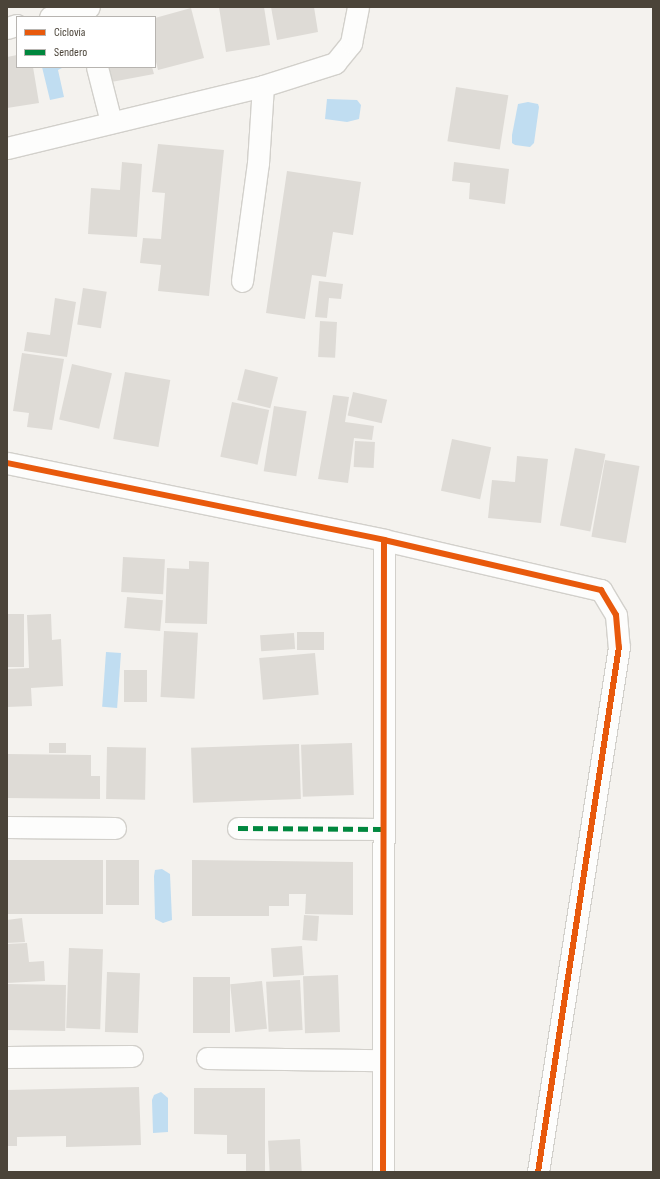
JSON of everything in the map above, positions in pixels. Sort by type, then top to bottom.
[{"type":"street","points":[[7,148],[263,86],[335,63],[351,43],[358,7]]},
{"type":"street","points":[[56,16],[85,11]]},
{"type":"street","points":[[97,68],[111,122]]},
{"type":"street","points":[[242,281],[260,140],[263,86]]},
{"type":"street","points":[[7,463],[384,540],[601,590],[616,615],[619,647],[538,1172]]},
{"type":"street","points":[[383,1172],[382,829],[384,540]]},
{"type":"street","points":[[7,827],[115,828]]},
{"type":"street","points":[[238,828],[382,829]]},
{"type":"street","points":[[7,1057],[132,1056]]},
{"type":"street","points":[[207,1058],[383,1060]]},
{"type":"water","points":[[42,68],[62,68],[58,70],[64,97],[50,100]]},
{"type":"water","points":[[327,99],[357,100],[361,105],[359,119],[347,122],[325,119]]},
{"type":"water","points":[[528,102],[538,104],[539,107],[534,143],[530,147],[515,145],[512,143],[512,135],[518,104]]},
{"type":"water","points":[[106,652],[121,653],[117,708],[102,707]]},
{"type":"water","points":[[162,869],[170,874],[172,920],[163,923],[155,919],[154,876],[155,870]]},
{"type":"water","points":[[161,1092],[168,1098],[168,1132],[153,1133],[152,1100],[154,1095]]},
{"type":"building","points":[[219,7],[264,7],[270,45],[226,52]]},
{"type":"building","points":[[271,7],[314,7],[318,32],[277,40]]},
{"type":"building","points":[[191,8],[204,58],[158,70],[156,62],[156,18]]},
{"type":"building","points":[[16,55],[16,68],[33,68],[39,103],[7,108],[7,57]]},
{"type":"building","points":[[104,68],[152,68],[154,74],[106,83]]},
{"type":"building","points":[[456,87],[508,95],[500,150],[447,141]]},
{"type":"building","points":[[158,144],[224,150],[209,296],[158,291],[161,265],[140,263],[143,238],[161,239],[165,193],[152,192]]},
{"type":"building","points":[[122,162],[142,164],[137,237],[88,234],[91,188],[120,190]]},
{"type":"building","points":[[454,162],[509,169],[505,204],[469,199],[470,183],[452,181]]},
{"type":"building","points":[[287,171],[361,182],[353,235],[333,232],[326,277],[312,275],[305,319],[266,313]]},
{"type":"building","points":[[319,281],[343,284],[341,299],[329,298],[327,318],[315,317]]},
{"type":"building","points":[[83,288],[107,292],[101,328],[77,325]]},
{"type":"building","points":[[55,298],[76,302],[67,357],[24,351],[27,332],[50,335]]},
{"type":"building","points":[[320,321],[337,322],[335,358],[318,357]]},
{"type":"building","points":[[22,353],[64,359],[52,430],[27,427],[29,413],[13,411]]},
{"type":"building","points":[[72,364],[112,373],[99,429],[59,420]]},
{"type":"building","points":[[245,369],[278,377],[270,408],[237,400]]},
{"type":"building","points":[[125,372],[170,380],[158,447],[113,439]]},
{"type":"building","points":[[353,392],[387,400],[382,423],[348,415]]},
{"type":"building","points":[[333,395],[349,397],[345,422],[374,426],[372,440],[354,438],[348,483],[318,479]]},
{"type":"building","points":[[232,402],[269,410],[258,465],[220,457]]},
{"type":"building","points":[[274,406],[307,411],[296,476],[264,471]]},
{"type":"building","points":[[452,439],[491,447],[480,499],[441,491]]},
{"type":"building","points":[[355,441],[375,442],[374,468],[354,467]]},
{"type":"building","points":[[575,448],[605,454],[590,531],[560,526]]},
{"type":"building","points":[[517,456],[548,459],[541,523],[488,518],[492,480],[515,482]]},
{"type":"building","points":[[605,460],[639,466],[626,543],[591,537]]},
{"type":"building","points":[[123,557],[165,559],[163,594],[121,592]]},
{"type":"building","points":[[189,561],[209,562],[207,624],[165,623],[167,568],[189,569]]},
{"type":"building","points":[[127,597],[163,600],[160,631],[124,628]]},
{"type":"building","points":[[7,614],[24,614],[24,667],[7,667]]},
{"type":"building","points":[[51,614],[52,640],[61,639],[63,686],[31,688],[32,706],[7,707],[7,669],[29,668],[27,615]]},
{"type":"building","points":[[164,631],[198,633],[194,699],[161,697]]},
{"type":"building","points":[[297,632],[324,632],[324,650],[297,650]]},
{"type":"building","points":[[294,633],[295,649],[261,651],[260,635]]},
{"type":"building","points":[[315,653],[319,695],[263,700],[259,658]]},
{"type":"building","points":[[124,670],[147,670],[147,702],[124,702]]},
{"type":"building","points":[[49,743],[66,743],[66,753],[49,753]]},
{"type":"building","points":[[352,743],[354,795],[303,797],[301,745]]},
{"type":"building","points":[[299,744],[301,799],[193,803],[191,748]]},
{"type":"building","points":[[107,747],[146,748],[145,800],[106,799]]},
{"type":"building","points":[[7,754],[91,755],[91,776],[100,776],[100,799],[7,798]]},
{"type":"building","points":[[7,860],[103,860],[103,914],[7,914]]},
{"type":"building","points":[[106,860],[139,860],[139,905],[106,905]]},
{"type":"building","points":[[192,860],[353,862],[353,915],[305,914],[306,894],[289,894],[289,906],[269,906],[269,916],[192,916]]},
{"type":"building","points":[[304,915],[319,916],[317,941],[302,940]]},
{"type":"building","points":[[22,918],[25,942],[7,943],[7,920]]},
{"type":"building","points":[[27,943],[29,962],[44,961],[45,981],[7,983],[7,944]]},
{"type":"building","points":[[302,946],[304,975],[273,977],[271,948]]},
{"type":"building","points":[[69,948],[103,949],[100,1029],[66,1028]]},
{"type":"building","points":[[107,972],[140,973],[138,1033],[105,1032]]},
{"type":"building","points":[[338,975],[340,1032],[305,1033],[303,976]]},
{"type":"building","points":[[193,977],[230,977],[230,1033],[193,1033]]},
{"type":"building","points":[[300,980],[303,1030],[269,1032],[266,982]]},
{"type":"building","points":[[262,981],[267,1029],[235,1032],[230,984]]},
{"type":"building","points":[[7,984],[66,985],[65,1031],[7,1030]]},
{"type":"building","points":[[139,1087],[141,1145],[66,1147],[66,1136],[17,1137],[17,1146],[7,1146],[7,1090]]},
{"type":"building","points":[[194,1088],[265,1088],[265,1172],[246,1172],[246,1154],[227,1154],[227,1135],[194,1134]]},
{"type":"building","points":[[300,1139],[302,1172],[270,1172],[268,1141]]},
{"type":"marked path","points":[[238,828],[382,829]]},
{"type":"cycle path","points":[[7,463],[384,540],[601,590],[616,615],[619,647],[538,1172]]},
{"type":"cycle path","points":[[383,1172],[384,540]]}]
